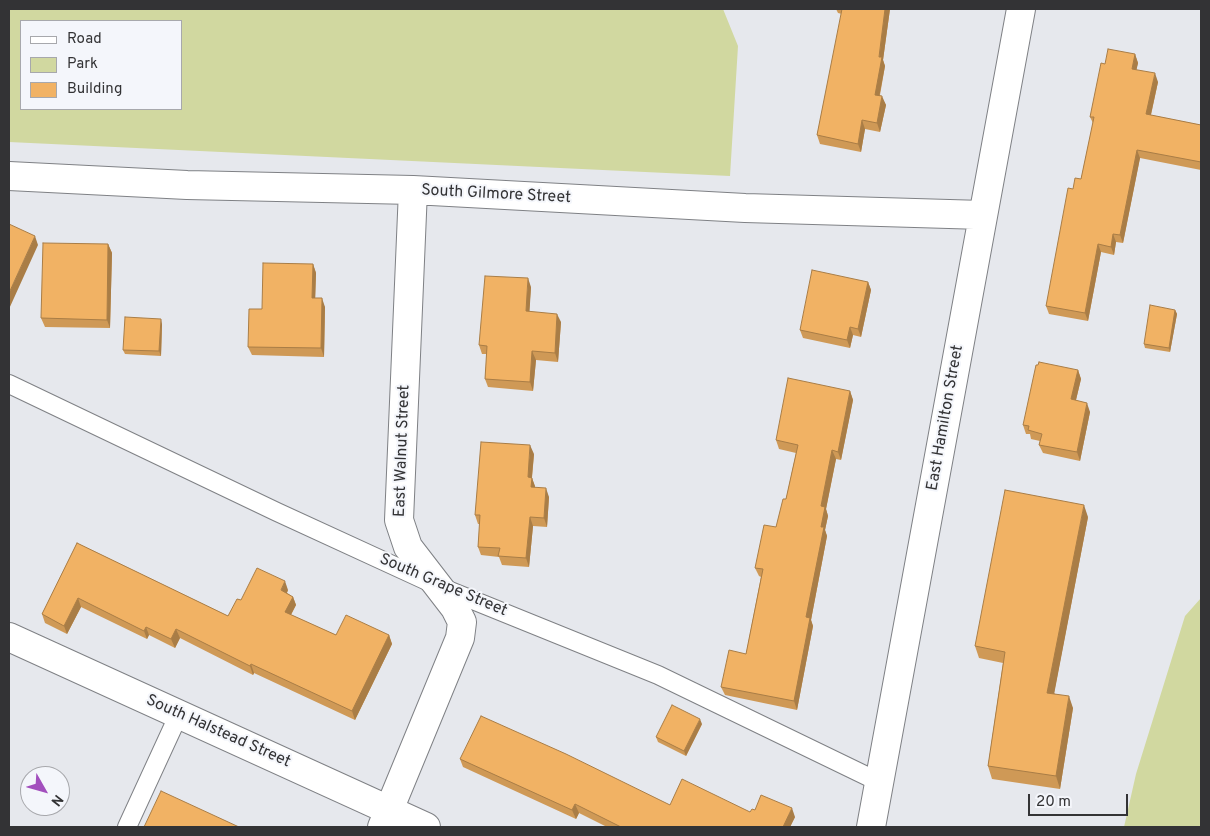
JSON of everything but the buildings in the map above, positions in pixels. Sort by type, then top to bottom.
[{"type":"street","name":"East Hamilton Street","points":[[871,827],[1021,9]]},
{"type":"street","name":"South Gilmore Street","points":[[9,176],[187,185],[413,190],[745,208],[983,215]]},
{"type":"street","name":"East Walnut Street","points":[[386,819],[460,638],[462,622],[455,608],[408,547],[399,520],[413,190]]},
{"type":"street","name":"South Halstead Street","points":[[9,637],[179,714],[386,819],[426,827]]},
{"type":"lane","name":"South Grape Street","points":[[9,384],[153,454],[438,586],[658,675],[879,782]]},
{"type":"lane","points":[[127,827],[179,714]]},
{"type":"green space","points":[[9,9],[723,9],[738,46],[730,176],[9,142]]},
{"type":"green space","points":[[1201,598],[1201,827],[1124,827],[1136,774],[1185,616]]}]
